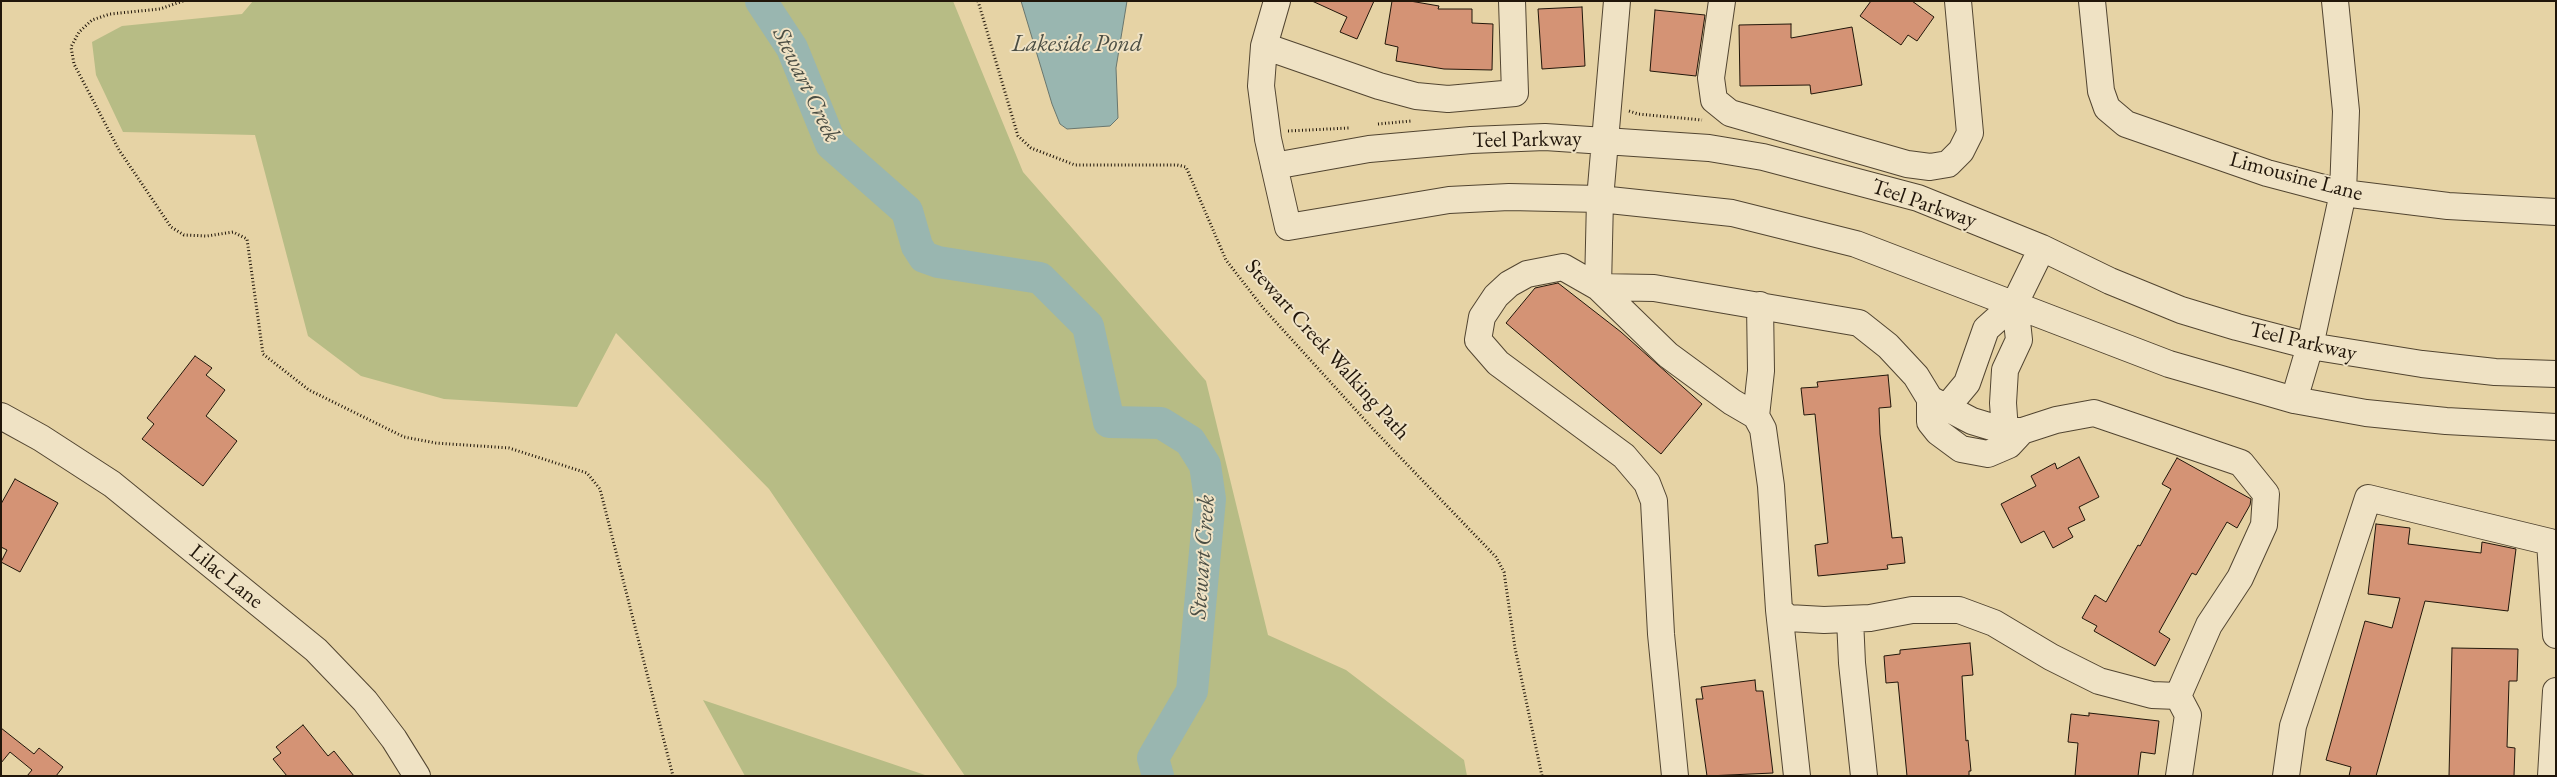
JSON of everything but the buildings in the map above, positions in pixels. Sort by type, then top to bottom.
[{"type":"street","points":[[1277,1],[1264,46],[1261,86],[1274,166],[1288,227],[1449,200],[1510,197],[1600,199],[1732,213],[1856,244],[2169,364],[2294,400],[2366,412],[2446,421],[2556,427]]},
{"type":"street","points":[[1264,46],[1379,86],[1416,96],[1448,99],[1515,93],[1512,1]]},
{"type":"street","points":[[1598,288],[1600,199],[1617,1]]},
{"type":"street","points":[[1722,1],[1711,78],[1714,100],[1730,113],[1907,164],[1930,167],[1948,164],[1961,151],[1970,134],[1958,1]]},
{"type":"street","name":"Limousine Lane","points":[[2092,1],[2101,91],[2107,108],[2126,124],[2267,173],[2343,193],[2448,206],[2556,212]]},
{"type":"street","points":[[2294,400],[2310,346],[2343,193],[2346,110],[2335,1]]},
{"type":"street","name":"Teel Parkway","points":[[1274,166],[1369,149],[1471,140],[1545,137],[1710,148],[1763,157],[1918,198],[2042,248],[2110,281],[2181,310],[2310,346],[2422,364],[2495,372],[2556,374]]},
{"type":"street","points":[[1938,403],[1967,383],[1986,329],[2015,304],[2042,248]]},
{"type":"street","points":[[1675,776],[1661,634],[1654,501],[1647,483],[1624,456],[1498,363],[1478,340],[1482,317],[1496,296],[1509,284],[1527,274],[1563,267],[1598,288],[1668,355],[1732,402],[1756,416],[1763,429],[1771,486],[1779,610],[1797,776]]},
{"type":"street","points":[[1598,288],[1654,288],[1859,323],[1888,346],[1938,403],[1972,421],[2013,431],[2094,413],[2241,463],[2266,494],[2264,525],[2240,578],[2209,625],[2178,696]]},
{"type":"street","points":[[2013,431],[2003,403],[2005,370],[2019,340],[2015,304]]},
{"type":"street","points":[[1756,416],[1761,371],[1760,305]]},
{"type":"street","name":"Lilac Lane","points":[[1,416],[41,438],[112,484],[316,650],[364,701],[394,739],[417,776]]},
{"type":"street","points":[[2286,776],[2293,726],[2368,498],[2550,542],[2556,635]]},
{"type":"street","points":[[1779,610],[1788,618],[1850,619],[1912,610],[1959,610],[1994,623],[2051,657],[2099,681],[2152,695],[2178,696]]},
{"type":"street","points":[[1850,619],[1852,663],[1864,776]]},
{"type":"street","points":[[2551,776],[2556,691]]},
{"type":"street","points":[[2178,696],[2188,715],[2179,776]]},
{"type":"path","points":[[183,1],[160,9],[110,14],[92,20],[79,32],[71,47],[74,64],[119,150],[171,227],[184,235],[207,236],[233,232],[247,239],[263,354],[309,390],[404,437],[436,442],[509,448],[587,473],[600,489],[673,776]]},
{"type":"path","name":"Stewart Creek Walking Path","points":[[978,1],[1018,136],[1031,148],[1075,165],[1177,164],[1186,167],[1226,260],[1264,309],[1374,430],[1496,557],[1504,572],[1515,648],[1542,776]]},
{"type":"green space","points":[[253,1],[953,1],[1023,172],[1206,381],[1268,635],[1346,670],[1464,760],[1467,776],[965,776],[769,489],[616,333],[577,407],[444,399],[361,376],[308,336],[255,135],[123,132],[96,75],[92,42],[122,26],[242,14]]},
{"type":"green space","points":[[703,700],[928,776],[745,776]]},
{"type":"water","name":"Lakeside Pond","points":[[1021,1],[1127,1],[1116,68],[1118,118],[1110,126],[1067,129],[1060,124],[1052,104]]},
{"type":"waterway","name":"Stewart Creek","points":[[761,1],[792,48],[831,144],[907,211],[917,246],[924,257],[938,262],[1040,278],[1088,326],[1109,422],[1161,423],[1190,441],[1205,465],[1210,499],[1192,691],[1153,758],[1158,776]]}]
